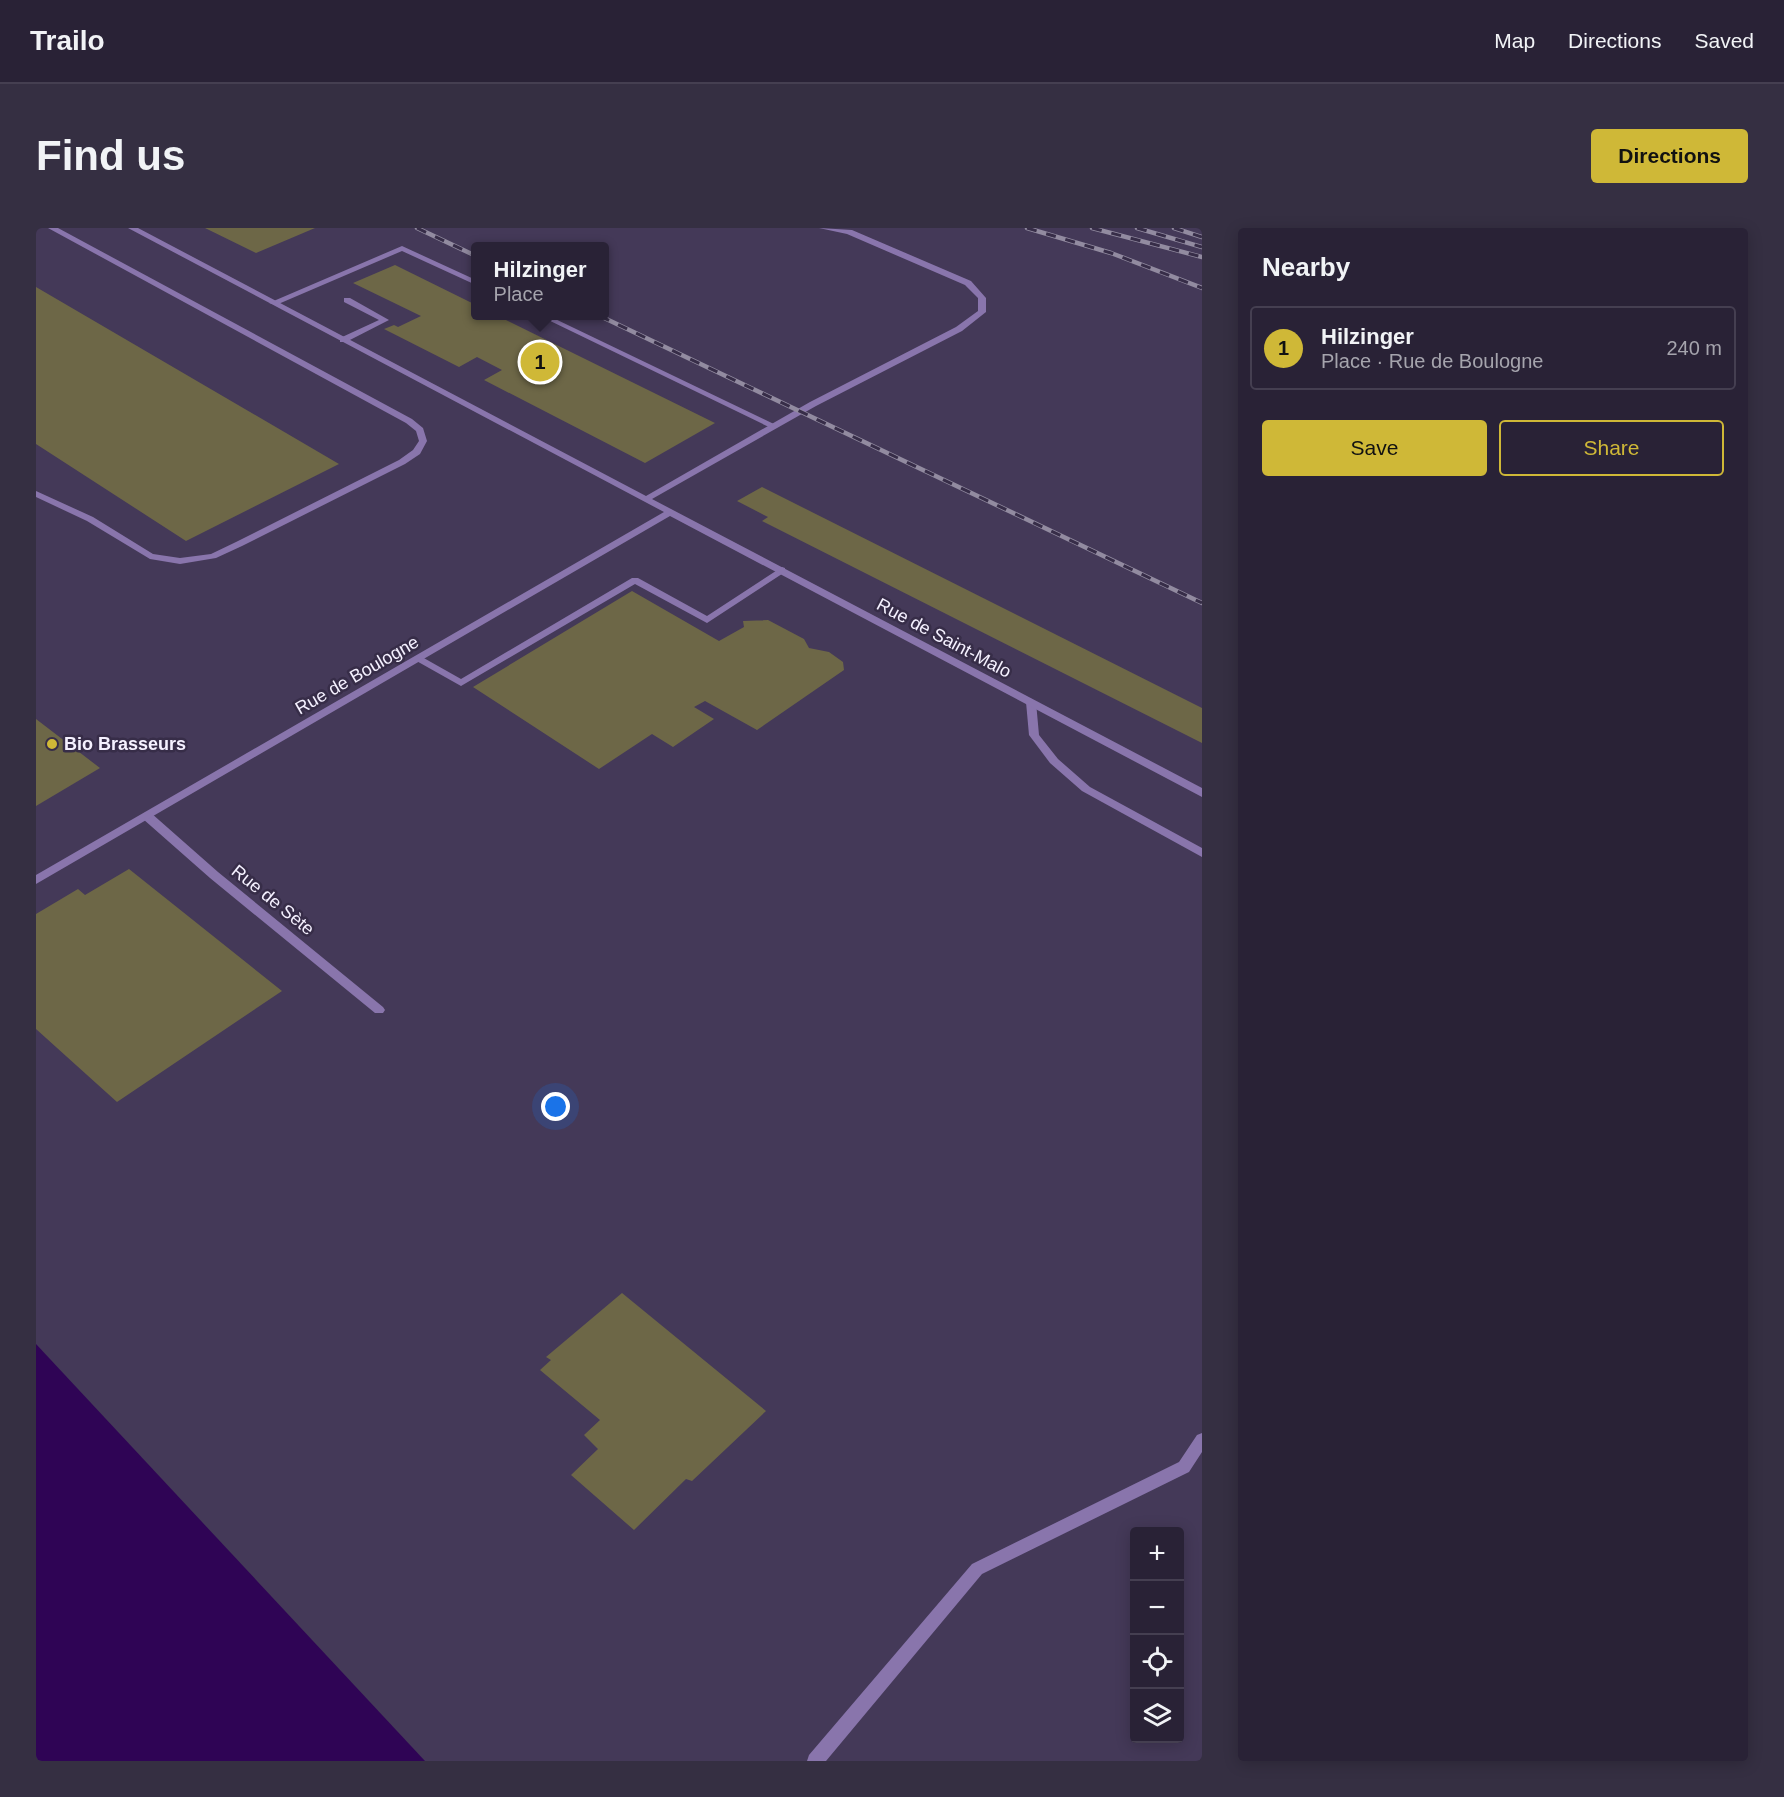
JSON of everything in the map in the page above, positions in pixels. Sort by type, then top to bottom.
[{"type":"street","points":[[36,494],[90,519],[150,556],[180,561],[213,556],[239,544],[402,462],[417,452],[423,441],[420,430],[409,421],[52,228]]},
{"type":"street","points":[[132,228],[671,512]]},
{"type":"street","points":[[646,499],[813,404],[959,329],[982,312],[982,298],[968,283],[849,232],[823,228]]},
{"type":"street","points":[[273,303],[402,248],[471,281]]},
{"type":"street","points":[[343,340],[385,320],[347,300]]},
{"type":"street","points":[[553,320],[774,426]]},
{"type":"street","name":"Rue de Saint-Malo","points":[[671,512],[1202,793]]},
{"type":"street","name":"Rue de Boulogne","points":[[36,880],[671,512]]},
{"type":"street","points":[[418,659],[461,683],[635,580],[707,620],[782,570]]},
{"type":"street","points":[[1031,702],[1034,735],[1054,761],[1086,789],[1202,853]]},
{"type":"street","name":"Rue de Sète","points":[[147,816],[214,875],[379,1010]]},
{"type":"street","points":[[815,1761],[976,1569],[1184,1467],[1202,1440]]},
{"type":"shaded area","points":[[36,228],[1202,228],[1202,1761],[36,1761]]},
{"type":"shaded area","points":[[36,1344],[425,1761],[36,1761]]},
{"type":"building","points":[[205,228],[315,228],[256,253]]},
{"type":"building","points":[[395,265],[471,303],[471,320],[506,320],[715,423],[645,463],[484,380],[502,370],[477,357],[459,367],[384,329],[394,325],[398,327],[421,316],[353,283]]},
{"type":"building","points":[[36,287],[339,464],[186,541],[36,444]]},
{"type":"building","points":[[762,487],[1202,708],[1202,743],[762,521],[768,517],[737,501]]},
{"type":"building","points":[[632,591],[719,641],[744,627],[743,621],[768,620],[804,639],[809,648],[829,652],[843,662],[844,670],[757,730],[705,701],[694,707],[714,719],[673,747],[652,734],[599,769],[473,687]]},
{"type":"building","name":"Bio Brasseurs","points":[[36,719],[100,768],[36,806]]},
{"type":"building","points":[[129,869],[282,991],[117,1102],[36,1029],[36,914],[78,889],[85,895]]},
{"type":"building","points":[[622,1293],[766,1411],[692,1481],[686,1479],[634,1530],[571,1475],[598,1449],[584,1435],[600,1420],[540,1370],[551,1360],[546,1357]]},
{"type":"railway","points":[[417,228],[471,254]]},
{"type":"railway","points":[[1027,228],[1111,253],[1202,288]]},
{"type":"railway","points":[[1092,228],[1202,257]]},
{"type":"railway","points":[[1137,228],[1202,247]]},
{"type":"railway","points":[[1174,228],[1202,237]]},
{"type":"railway","points":[[608,320],[1202,603]]},
{"type":"place","name":"Hilzinger","points":[[540,362]]},
{"type":"place","name":"Bio Brasseurs","points":[[52,744]]}]
